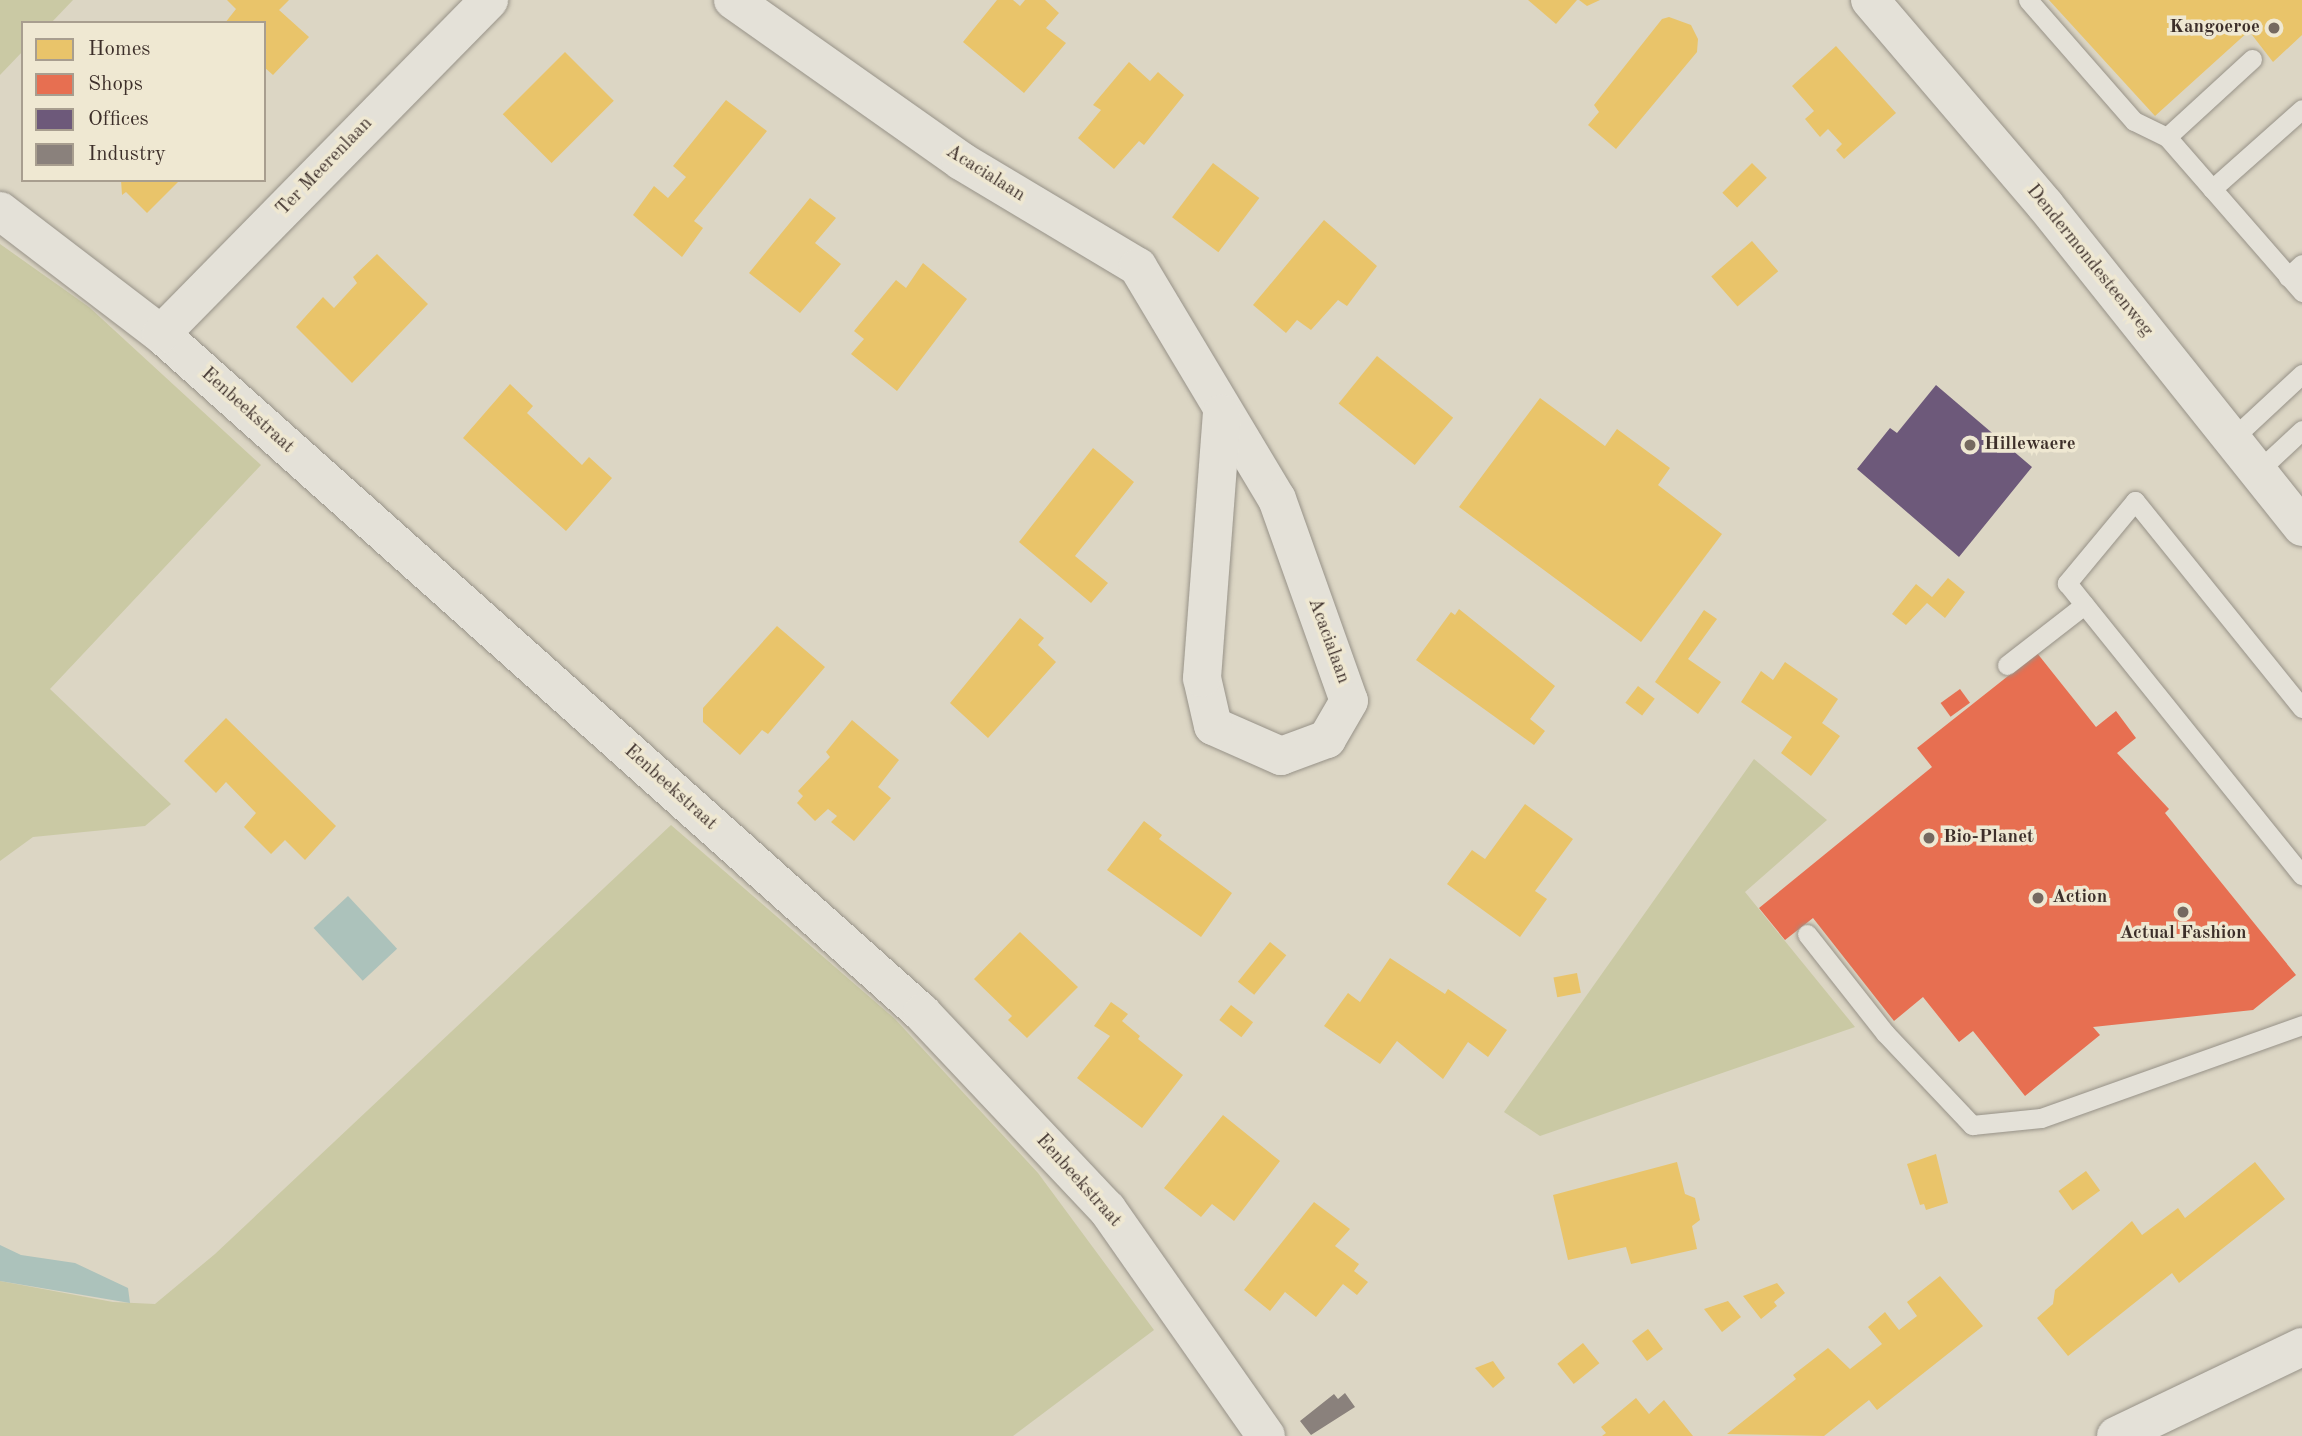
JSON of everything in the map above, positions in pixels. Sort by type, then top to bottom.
[{"type":"street","name":"Ter Meerenlaan","points":[[161,334],[489,0]]},
{"type":"street","name":"Acacialaan","points":[[733,0],[961,161],[1138,267],[1222,414],[1277,499],[1349,701],[1327,739],[1281,756],[1213,726],[1202,678],[1222,414]]},
{"type":"street","name":"Dendermondesteenweg","points":[[1870,0],[2045,205],[2302,527]]},
{"type":"street","name":"Eenbeekstraat","points":[[0,211],[161,334],[922,1013],[1107,1209],[1266,1436]]},
{"type":"street","points":[[2116,1436],[2167,1424],[2302,1343]]},
{"type":"lane","points":[[2028,0],[2134,121],[2167,137],[2212,189],[2295,270],[2302,292]]},
{"type":"lane","points":[[2167,137],[2252,59]]},
{"type":"lane","points":[[2212,189],[2302,109]]},
{"type":"lane","points":[[2232,439],[2302,374]]},
{"type":"lane","points":[[2258,471],[2302,430]]},
{"type":"lane","points":[[2302,708],[2135,501],[2067,583],[2302,875]]},
{"type":"lane","points":[[2007,665],[2084,605]]},
{"type":"lane","points":[[1807,934],[1885,1033],[1972,1125],[2041,1118],[2302,1025]]},
{"type":"green space","points":[[0,0],[73,0],[53,21],[21,21],[21,53],[0,75]]},
{"type":"green space","points":[[0,244],[89,307],[261,465],[50,689],[171,804],[145,826],[33,837],[0,861]]},
{"type":"green space","points":[[1754,759],[1827,820],[1745,892],[1855,1027],[1540,1136],[1504,1112]]},
{"type":"green space","points":[[671,825],[895,1019],[1038,1173],[1154,1330],[1013,1436],[0,1436],[0,1281],[113,1302],[155,1304],[215,1254]]},
{"type":"water","points":[[348,896],[397,949],[363,981],[314,928]]},
{"type":"water","points":[[0,1245],[21,1255],[75,1263],[128,1288],[130,1303],[0,1281]]},
{"type":"building: Homes","points":[[227,0],[289,0],[279,10],[309,37],[273,75],[266,69],[266,21],[227,21],[236,9]]},
{"type":"building: Homes","points":[[997,0],[1013,0],[1020,6],[1025,0],[1045,0],[1059,13],[1046,28],[1066,43],[1024,93],[963,42]]},
{"type":"building: Homes","points":[[1528,0],[1577,0],[1556,24]]},
{"type":"building: Homes","points":[[1579,0],[1600,0],[1587,6]]},
{"type":"building: Homes","points":[[2049,0],[2302,0],[2302,35],[2273,62],[2249,31],[2155,116]]},
{"type":"building: Homes","points":[[1669,17],[1691,25],[1698,39],[1697,52],[1616,149],[1588,125],[1599,112],[1594,105],[1662,19]]},
{"type":"building: Homes","points":[[1836,46],[1896,113],[1844,159],[1836,150],[1842,144],[1828,129],[1820,137],[1805,119],[1814,111],[1792,86]]},
{"type":"building: Homes","points":[[565,52],[614,101],[552,163],[503,114]]},
{"type":"building: Homes","points":[[1129,62],[1150,81],[1158,72],[1184,95],[1144,145],[1139,141],[1114,169],[1078,138],[1101,110],[1093,105]]},
{"type":"building: Homes","points":[[726,100],[767,131],[694,221],[703,228],[682,257],[633,215],[654,186],[668,198],[686,177],[673,166]]},
{"type":"building: Homes","points":[[1213,163],[1259,198],[1218,252],[1172,217]]},
{"type":"building: Homes","points":[[1752,163],[1767,178],[1737,208],[1722,193]]},
{"type":"building: Homes","points":[[121,182],[178,182],[147,213],[126,192],[122,195]]},
{"type":"building: Homes","points":[[810,198],[836,218],[815,243],[841,264],[800,313],[749,273]]},
{"type":"building: Homes","points":[[1324,220],[1377,266],[1347,306],[1338,300],[1311,330],[1297,320],[1286,333],[1253,305]]},
{"type":"building: Homes","points":[[1752,241],[1778,271],[1737,307],[1711,276]]},
{"type":"building: Homes","points":[[377,254],[428,304],[352,383],[296,327],[323,297],[334,308],[357,283],[353,277]]},
{"type":"building: Homes","points":[[923,263],[967,299],[897,391],[851,354],[864,339],[854,331],[896,280],[906,288]]},
{"type":"building: Homes","points":[[1377,356],[1453,418],[1415,465],[1339,403]]},
{"type":"building: Homes","points":[[510,384],[533,406],[527,413],[582,465],[589,457],[612,478],[566,531],[463,438]]},
{"type":"building: Homes","points":[[1540,398],[1605,446],[1617,429],[1670,468],[1658,485],[1722,534],[1641,642],[1459,507]]},
{"type":"building: Homes","points":[[1093,448],[1134,482],[1075,556],[1108,583],[1091,603],[1019,542]]},
{"type":"building: Homes","points":[[1948,578],[1965,592],[1945,618],[1927,603],[1906,625],[1892,614],[1916,584],[1932,597]]},
{"type":"building: Homes","points":[[1459,609],[1555,686],[1530,719],[1545,731],[1534,745],[1416,660],[1451,612],[1455,615]]},
{"type":"building: Homes","points":[[1704,610],[1717,619],[1688,659],[1721,682],[1698,714],[1655,682]]},
{"type":"building: Homes","points":[[1020,618],[1044,638],[1038,645],[1056,662],[988,738],[950,703]]},
{"type":"building: Homes","points":[[777,626],[825,667],[768,734],[762,730],[740,755],[703,722],[703,708]]},
{"type":"building: Homes","points":[[1785,662],[1838,699],[1822,723],[1840,736],[1811,776],[1781,753],[1792,737],[1741,702],[1761,671],[1773,680]]},
{"type":"building: Homes","points":[[1638,686],[1655,699],[1642,715],[1625,703]]},
{"type":"building: Homes","points":[[226,718],[336,826],[305,860],[285,840],[271,854],[244,827],[256,813],[226,782],[216,793],[184,761]]},
{"type":"building: Homes","points":[[852,720],[899,760],[878,787],[891,798],[854,841],[831,822],[837,816],[828,809],[815,821],[797,803],[803,796],[798,791],[830,757],[826,752]]},
{"type":"building: Homes","points":[[1525,804],[1573,839],[1535,891],[1547,899],[1520,937],[1447,884],[1472,850],[1485,859]]},
{"type":"building: Homes","points":[[1144,821],[1162,835],[1159,839],[1232,893],[1201,937],[1107,870]]},
{"type":"building: Homes","points":[[1020,932],[1078,987],[1027,1038],[1008,1020],[1012,1016],[974,979]]},
{"type":"building: Homes","points":[[1270,942],[1286,955],[1254,995],[1238,982]]},
{"type":"building: Homes","points":[[1390,958],[1445,994],[1448,989],[1507,1030],[1488,1057],[1468,1042],[1443,1079],[1397,1041],[1380,1064],[1324,1026],[1348,993],[1360,1002]]},
{"type":"building: Homes","points":[[1577,973],[1581,993],[1557,997],[1553,978]]},
{"type":"building: Homes","points":[[1111,1002],[1128,1014],[1122,1021],[1140,1036],[1138,1039],[1183,1075],[1142,1128],[1077,1078],[1110,1036],[1094,1026]]},
{"type":"building: Homes","points":[[1231,1005],[1253,1022],[1241,1037],[1219,1020]]},
{"type":"building: Homes","points":[[1223,1115],[1280,1161],[1234,1221],[1212,1204],[1201,1217],[1164,1188]]},
{"type":"building: Homes","points":[[1936,1154],[1948,1203],[1926,1210],[1924,1204],[1920,1205],[1907,1164]]},
{"type":"building: Homes","points":[[1677,1162],[1685,1194],[1695,1198],[1700,1220],[1692,1226],[1697,1249],[1631,1264],[1626,1247],[1568,1260],[1553,1195]]},
{"type":"building: Homes","points":[[2255,1162],[2285,1199],[2179,1283],[2172,1273],[2068,1356],[2037,1318],[2053,1304],[2055,1290],[2132,1221],[2142,1235],[2178,1208],[2185,1218]]},
{"type":"building: Homes","points":[[2086,1171],[2100,1190],[2073,1210],[2058,1191]]},
{"type":"building: Homes","points":[[1314,1202],[1350,1229],[1335,1246],[1359,1264],[1354,1271],[1368,1282],[1357,1295],[1343,1284],[1316,1317],[1285,1292],[1270,1311],[1244,1290]]},
{"type":"building: Homes","points":[[1940,1276],[1983,1326],[1877,1410],[1869,1400],[1824,1436],[1727,1434],[1796,1379],[1793,1375],[1828,1348],[1850,1369],[1882,1344],[1868,1327],[1885,1312],[1899,1330],[1917,1316],[1907,1302]]},
{"type":"building: Homes","points":[[1777,1283],[1785,1293],[1774,1302],[1777,1306],[1761,1319],[1743,1296]]},
{"type":"building: Homes","points":[[1728,1301],[1741,1317],[1722,1332],[1704,1309]]},
{"type":"building: Homes","points":[[1648,1329],[1663,1349],[1647,1361],[1632,1341]]},
{"type":"building: Homes","points":[[1583,1343],[1599,1363],[1574,1384],[1557,1364]]},
{"type":"building: Homes","points":[[1493,1361],[1505,1378],[1493,1388],[1475,1368]]},
{"type":"building: Homes","points":[[1636,1398],[1649,1414],[1664,1400],[1693,1436],[1602,1436],[1606,1433],[1601,1427]]},
{"type":"building: Shops","points":[[2037,653],[2096,727],[2116,711],[2136,738],[2117,753],[2169,809],[2165,813],[2296,975],[2253,1010],[2093,1027],[2100,1035],[2025,1096],[1973,1031],[1959,1042],[1923,997],[1894,1021],[1813,918],[1785,940],[1759,908],[1932,767],[1917,748]]},
{"type":"building: Shops","points":[[1960,689],[1970,703],[1951,717],[1941,703]]},
{"type":"building: Offices","points":[[1936,385],[2032,467],[1959,557],[1857,469],[1890,428],[1897,433]]},
{"type":"building: Industry","points":[[1345,1393],[1355,1407],[1311,1435],[1300,1421],[1334,1394],[1338,1399]]},
{"type":"place","name":"Kangoeroe","points":[[2274,28]]},
{"type":"place","name":"Hillewaere","points":[[1970,445]]},
{"type":"place","name":"Bio-Planet","points":[[1929,838]]},
{"type":"place","name":"Action","points":[[2038,898]]},
{"type":"place","name":"Actual Fashion","points":[[2183,912]]}]
